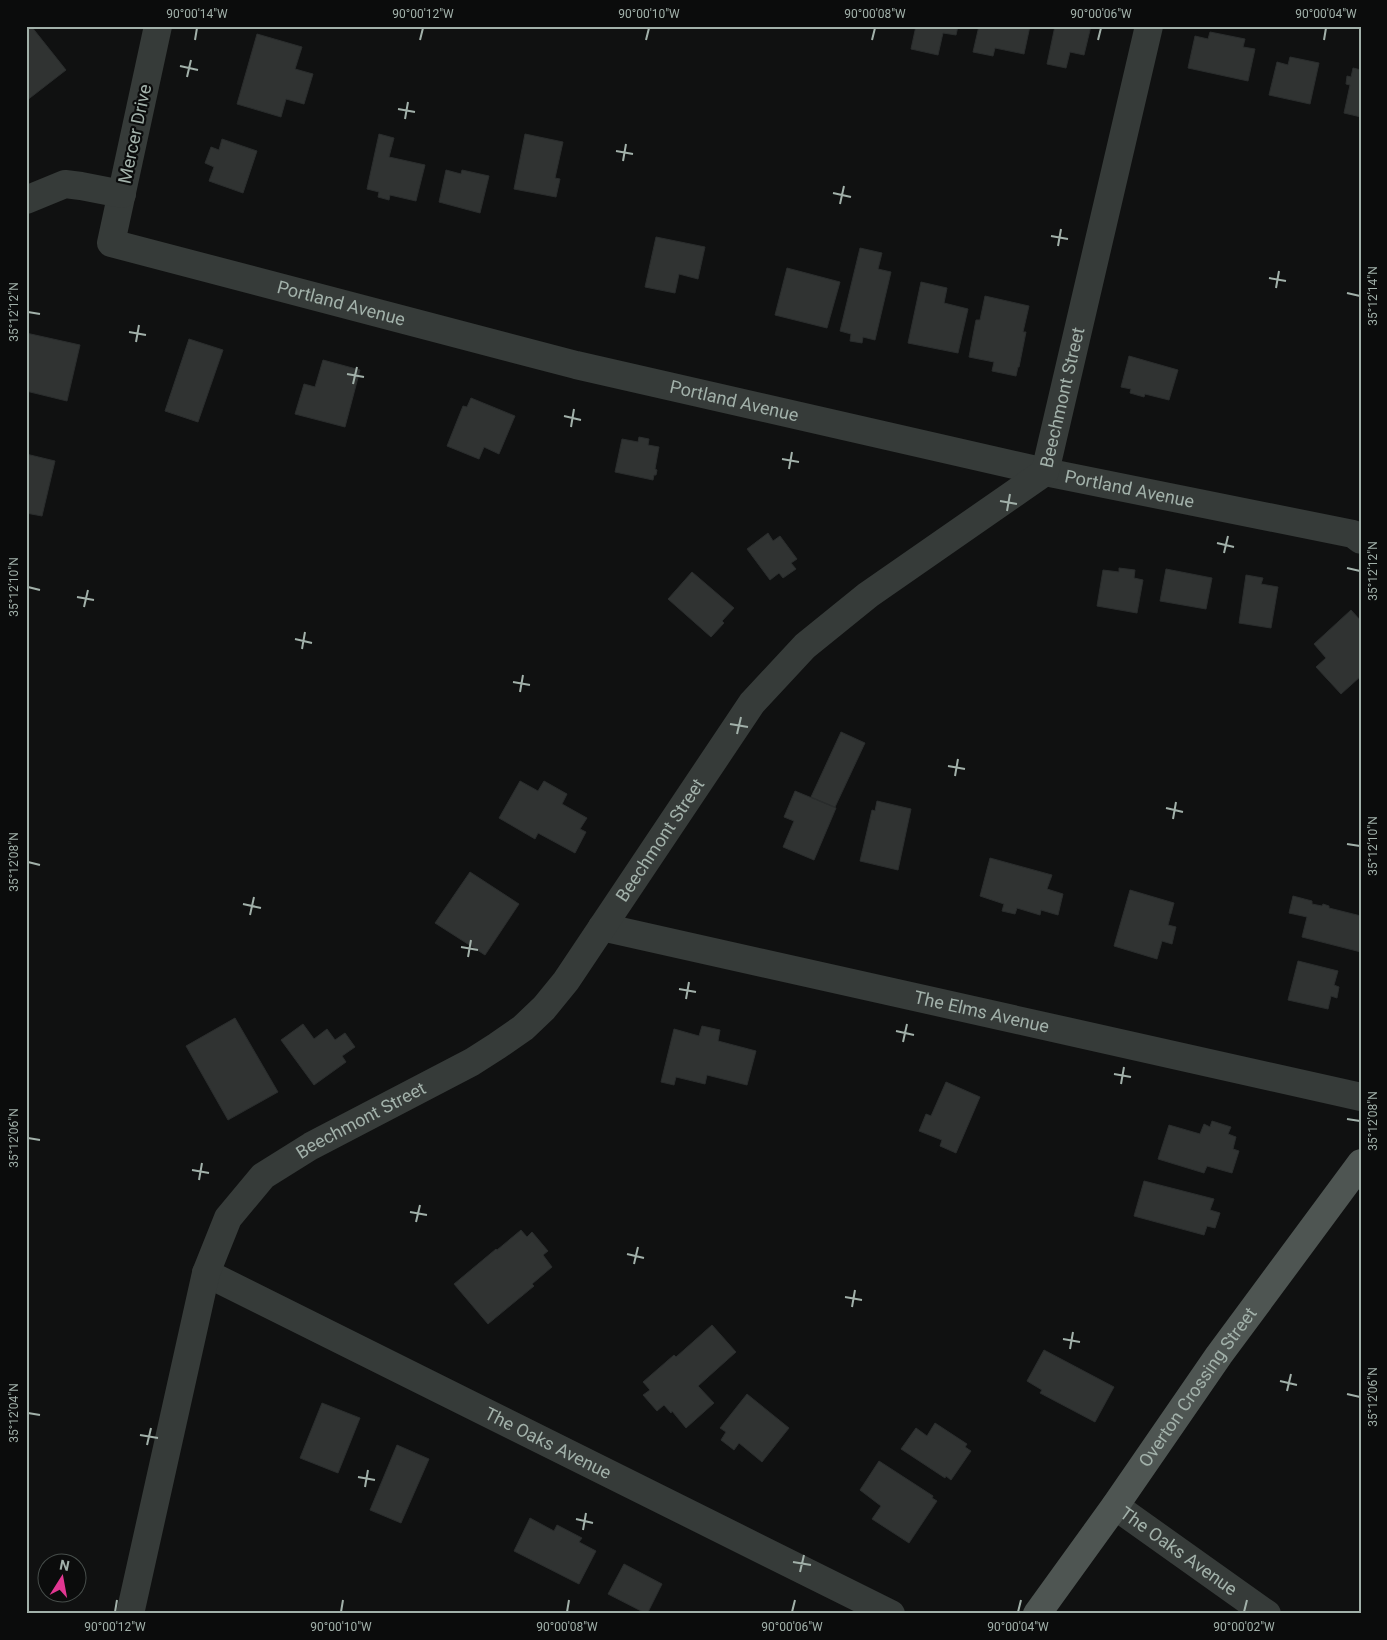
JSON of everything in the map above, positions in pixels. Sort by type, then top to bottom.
[{"type":"main road","name":"Overton Crossing Street","points":[[1037,1614],[1115,1506],[1219,1355],[1361,1163]]},
{"type":"street","name":"Mercer Drive","points":[[111,243],[158,26]]},
{"type":"street","name":"Beechmont Street","points":[[130,1614],[206,1273],[228,1218],[263,1176],[311,1146],[472,1062],[510,1037],[544,1008],[566,981],[752,703],[805,646],[868,595],[1044,472],[1149,26]]},
{"type":"street","points":[[26,200],[65,184],[122,194]]},
{"type":"street","name":"Portland Avenue","points":[[111,243],[576,365],[1044,472],[1353,534],[1361,540]]},
{"type":"street","name":"The Elms Avenue","points":[[602,927],[1361,1097]]},
{"type":"street","name":"The Oaks Avenue","points":[[206,1273],[891,1614]]},
{"type":"street","name":"The Oaks Avenue","points":[[1115,1506],[1267,1614]]},
{"type":"building","points":[[31,26],[66,70],[26,101],[26,30]]},
{"type":"building","points":[[916,26],[958,26],[956,35],[943,33],[938,55],[911,49]]},
{"type":"building","points":[[979,26],[1030,26],[1024,54],[995,48],[993,56],[973,52]]},
{"type":"building","points":[[1055,26],[1091,26],[1084,55],[1070,52],[1066,68],[1047,64]]},
{"type":"building","points":[[1210,32],[1245,39],[1243,47],[1255,49],[1248,81],[1188,68],[1195,36],[1208,39]]},
{"type":"building","points":[[257,34],[302,47],[295,69],[313,74],[304,104],[286,99],[281,117],[237,104]]},
{"type":"building","points":[[1290,57],[1319,63],[1310,104],[1269,95],[1277,62],[1288,65]]},
{"type":"building","points":[[1353,68],[1361,70],[1361,117],[1344,113],[1350,85],[1346,84],[1347,76],[1351,77]]},
{"type":"building","points":[[379,134],[394,138],[389,157],[425,165],[416,201],[390,195],[389,200],[378,197],[379,192],[367,189]]},
{"type":"building","points":[[525,134],[563,142],[555,178],[560,179],[556,197],[514,189]]},
{"type":"building","points":[[222,139],[257,151],[243,193],[209,181],[214,167],[205,163],[211,147],[219,150]]},
{"type":"building","points":[[446,170],[461,174],[462,170],[489,176],[480,213],[439,202]]},
{"type":"building","points":[[656,237],[705,247],[698,279],[679,274],[675,293],[645,287]]},
{"type":"building","points":[[860,248],[882,253],[878,269],[891,272],[875,340],[863,337],[862,343],[850,341],[851,334],[840,331]]},
{"type":"building","points":[[787,268],[840,282],[827,328],[775,315]]},
{"type":"building","points":[[921,282],[947,288],[944,303],[968,309],[958,353],[908,343]]},
{"type":"building","points":[[985,296],[1029,306],[1023,332],[1026,332],[1016,376],[992,371],[994,362],[969,357],[976,320],[980,320]]},
{"type":"building","points":[[26,333],[80,345],[67,401],[26,391]]},
{"type":"building","points":[[189,339],[223,350],[198,422],[165,411]]},
{"type":"building","points":[[1129,356],[1178,370],[1169,400],[1145,394],[1144,397],[1130,393],[1131,389],[1121,387]]},
{"type":"building","points":[[323,360],[360,370],[345,427],[295,414],[304,384],[315,387]]},
{"type":"building","points":[[471,398],[515,416],[499,454],[484,447],[479,459],[447,446],[463,406],[467,407]]},
{"type":"building","points":[[639,437],[649,439],[648,445],[659,447],[655,469],[657,470],[653,480],[615,472],[622,439],[638,442]]},
{"type":"building","points":[[26,454],[55,461],[42,516],[26,513]]},
{"type":"building","points":[[768,533],[773,541],[780,536],[797,559],[791,563],[796,569],[783,578],[779,573],[770,580],[747,549]]},
{"type":"building","points":[[1119,568],[1135,570],[1134,578],[1143,580],[1137,613],[1097,606],[1103,570],[1119,572]]},
{"type":"building","points":[[1166,569],[1212,578],[1206,609],[1160,601]]},
{"type":"building","points":[[692,572],[734,608],[711,637],[668,599]]},
{"type":"building","points":[[1246,575],[1263,578],[1261,584],[1278,587],[1271,628],[1239,623]]},
{"type":"building","points":[[1351,610],[1361,621],[1361,676],[1341,694],[1316,667],[1326,658],[1314,644]]},
{"type":"building","points":[[841,732],[865,743],[835,807],[811,797]]},
{"type":"building","points":[[520,781],[538,791],[544,781],[567,794],[562,804],[587,818],[580,829],[586,832],[575,853],[538,833],[535,839],[499,818]]},
{"type":"building","points":[[795,791],[836,808],[814,860],[783,847],[794,821],[784,817]]},
{"type":"building","points":[[877,801],[911,809],[898,870],[860,861],[872,810],[875,811]]},
{"type":"building","points":[[990,858],[1052,875],[1047,889],[1063,894],[1058,915],[1041,910],[1040,915],[1017,908],[1015,914],[1002,911],[1004,904],[980,896]]},
{"type":"building","points":[[470,872],[519,904],[485,955],[435,923]]},
{"type":"building","points":[[1130,890],[1174,903],[1168,925],[1176,927],[1172,944],[1162,941],[1157,959],[1114,946]]},
{"type":"building","points":[[1293,896],[1312,901],[1312,904],[1322,906],[1323,904],[1329,906],[1329,908],[1361,916],[1361,952],[1302,937],[1307,917],[1289,913]]},
{"type":"building","points":[[1298,961],[1338,971],[1334,985],[1339,987],[1337,998],[1331,996],[1328,1009],[1288,1000]]},
{"type":"building","points":[[235,1018],[278,1092],[228,1120],[186,1046]]},
{"type":"building","points":[[303,1024],[314,1039],[327,1029],[335,1040],[345,1033],[355,1047],[342,1056],[346,1062],[314,1085],[281,1040]]},
{"type":"building","points":[[702,1026],[720,1030],[718,1041],[756,1051],[747,1085],[707,1075],[705,1084],[676,1077],[674,1085],[661,1082],[674,1029],[699,1036]]},
{"type":"building","points":[[946,1082],[980,1097],[956,1153],[940,1146],[942,1140],[919,1131],[926,1114],[931,1116]]},
{"type":"building","points":[[1212,1121],[1231,1127],[1228,1134],[1236,1137],[1233,1149],[1239,1151],[1232,1173],[1207,1166],[1204,1173],[1158,1159],[1169,1125],[1200,1134],[1204,1124],[1210,1127]]},
{"type":"building","points":[[1144,1181],[1214,1199],[1210,1210],[1220,1213],[1215,1228],[1207,1226],[1204,1235],[1134,1216]]},
{"type":"building","points":[[521,1230],[527,1237],[532,1232],[548,1251],[543,1255],[552,1267],[532,1284],[534,1286],[488,1324],[454,1284]]},
{"type":"building","points":[[712,1325],[736,1352],[698,1386],[714,1403],[686,1428],[672,1411],[671,1413],[664,1405],[657,1411],[643,1395],[650,1390],[643,1382],[674,1355],[676,1357]]},
{"type":"building","points":[[1044,1350],[1114,1387],[1095,1422],[1040,1393],[1042,1390],[1027,1381]]},
{"type":"building","points":[[747,1394],[789,1428],[762,1462],[739,1443],[734,1450],[721,1440],[726,1432],[720,1428]]},
{"type":"building","points":[[322,1403],[360,1418],[338,1473],[300,1458]]},
{"type":"building","points":[[935,1423],[967,1444],[965,1447],[971,1451],[951,1480],[901,1449],[916,1428],[927,1436]]},
{"type":"building","points":[[397,1445],[429,1459],[401,1523],[370,1510]]},
{"type":"building","points":[[879,1461],[933,1496],[932,1498],[937,1501],[909,1543],[872,1519],[881,1506],[860,1490]]},
{"type":"building","points":[[530,1518],[554,1531],[557,1525],[582,1538],[579,1542],[596,1551],[579,1584],[514,1551]]},
{"type":"building","points":[[624,1564],[662,1584],[647,1614],[608,1594]]}]
